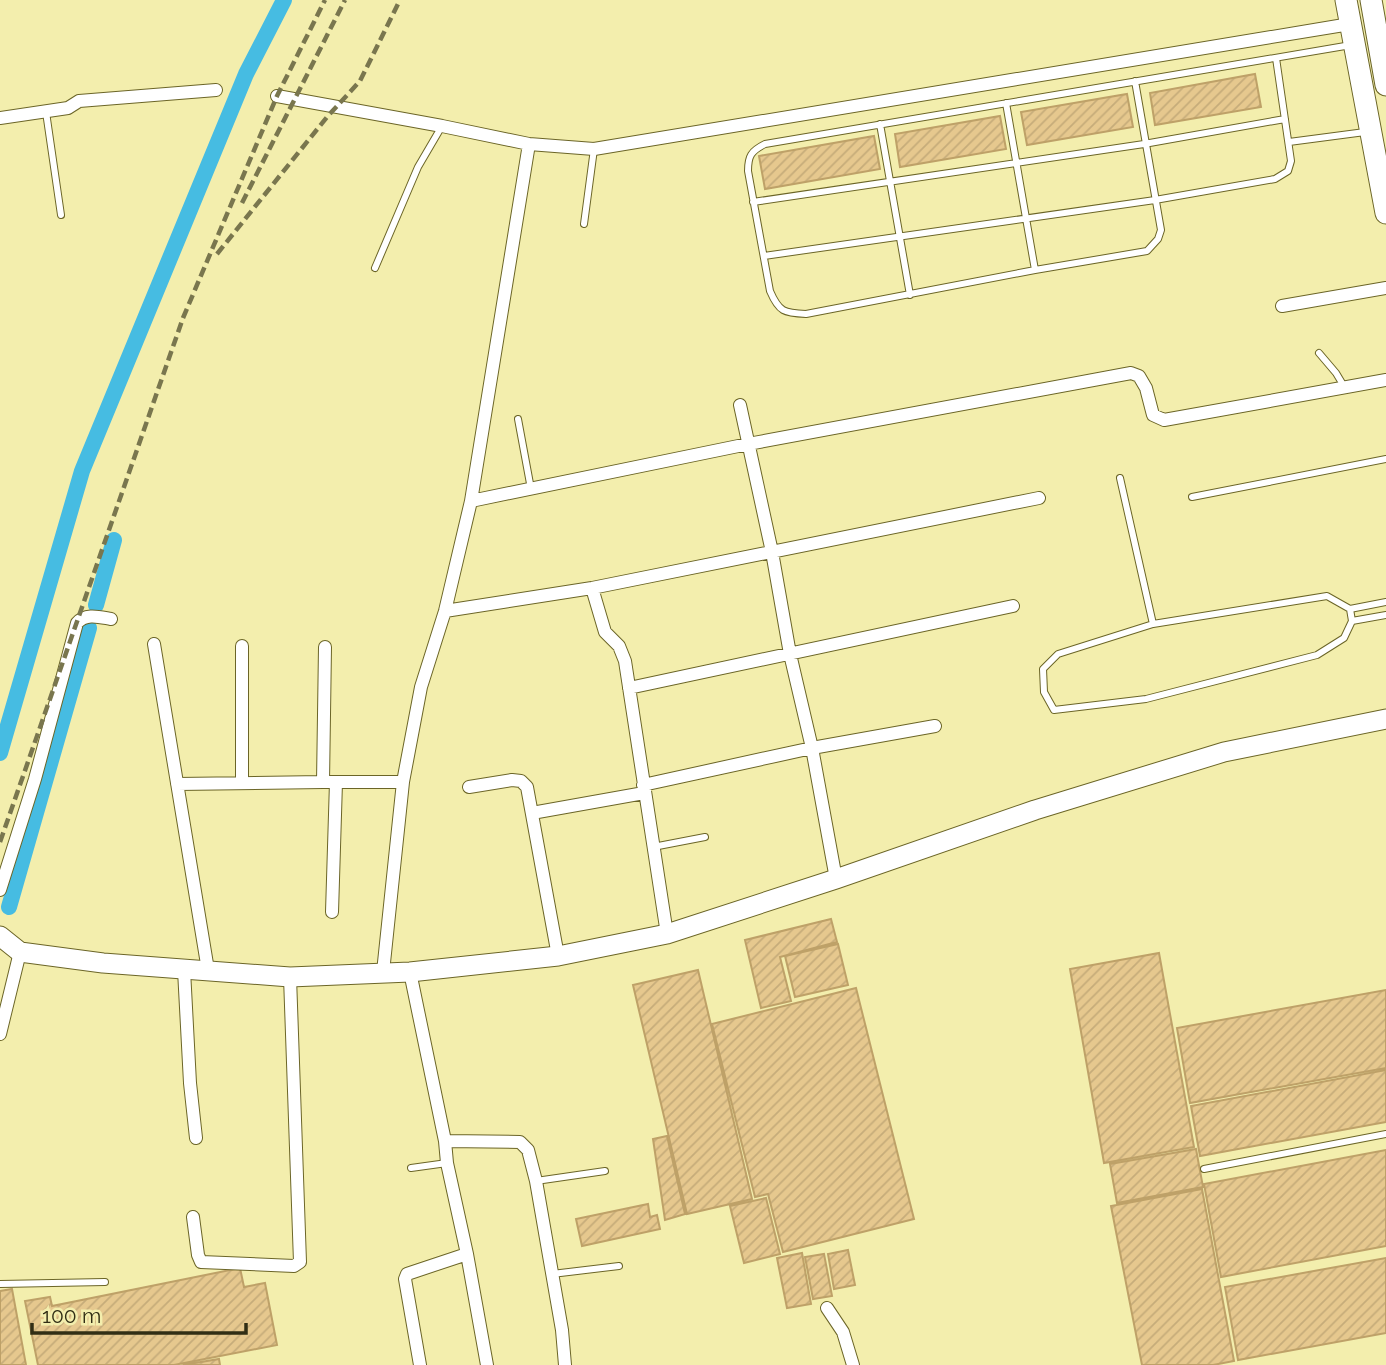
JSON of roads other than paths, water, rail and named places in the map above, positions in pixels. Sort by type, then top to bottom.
[{"type":"main road","points":[[1346,0],[1386,213]]},
{"type":"main road","points":[[1371,0],[1386,85]]},
{"type":"street","points":[[276,96],[529,144],[594,149],[1352,34]]},
{"type":"street","points":[[0,118],[68,108],[79,101],[216,90]]},
{"type":"street","points":[[383,972],[403,782],[421,687],[445,611],[471,501],[529,144]]},
{"type":"street","points":[[1282,306],[1386,288]]},
{"type":"street","points":[[471,501],[748,444],[1131,373],[1139,376],[1146,388],[1153,415],[1164,421],[1386,380]]},
{"type":"street","points":[[740,405],[772,552],[790,654],[812,748],[836,879]]},
{"type":"street","points":[[445,611],[592,587],[1038,498]]},
{"type":"street","points":[[592,587],[605,632],[619,646],[625,661],[667,934]]},
{"type":"street","points":[[629,688],[1013,606]]},
{"type":"street","points":[[0,890],[35,779],[77,623],[81,618],[89,616],[111,619]]},
{"type":"street","points":[[154,644],[208,970]]},
{"type":"street","points":[[242,646],[242,782]]},
{"type":"street","points":[[325,647],[332,912]]},
{"type":"street","points":[[0,936],[20,951],[103,963],[290,977],[410,972],[558,956],[667,934],[1035,810],[1224,752],[1386,719]]},
{"type":"street","points":[[532,813],[812,748],[935,726]]},
{"type":"street","points":[[469,787],[512,780],[521,781],[527,787],[558,956]]},
{"type":"street","points":[[177,785],[242,782],[403,782]]},
{"type":"street","points":[[0,1034],[20,951]]},
{"type":"street","points":[[184,970],[196,1138]]},
{"type":"street","points":[[410,972],[487,1365]]},
{"type":"street","points":[[193,1217],[201,1262],[294,1266],[300,1262],[290,977]]},
{"type":"street","points":[[445,1141],[520,1142],[528,1150],[536,1181],[565,1365]]},
{"type":"street","points":[[420,1365],[405,1279],[407,1274],[467,1254]]},
{"type":"street","points":[[827,1308],[843,1332],[853,1365]]},
{"type":"lane","points":[[1135,81],[1161,230],[1158,239],[1147,251],[806,314],[786,313],[776,304],[770,292],[747,172],[748,158],[752,150],[765,144],[1135,81],[1276,58],[1352,34]]},
{"type":"lane","points":[[764,256],[1155,200],[1275,179],[1287,172],[1291,161],[1276,58]]},
{"type":"lane","points":[[1006,103],[1035,270]]},
{"type":"lane","points":[[46,112],[61,215]]},
{"type":"lane","points":[[753,202],[1144,144],[1285,119]]},
{"type":"lane","points":[[880,124],[910,295]]},
{"type":"lane","points":[[374,268],[418,167],[442,126]]},
{"type":"lane","points":[[1289,142],[1371,131]]},
{"type":"lane","points":[[584,224],[594,149]]},
{"type":"lane","points":[[1319,353],[1346,389]]},
{"type":"lane","points":[[518,419],[531,489]]},
{"type":"lane","points":[[1192,497],[1386,459]]},
{"type":"lane","points":[[1121,478],[1153,624]]},
{"type":"lane","points":[[1350,609],[1352,621],[1343,638],[1317,655],[1146,699],[1054,710],[1044,692],[1043,669],[1058,654],[1153,624],[1327,596],[1350,609],[1386,602]]},
{"type":"lane","points":[[1352,621],[1386,615]]},
{"type":"lane","points":[[653,847],[705,838]]},
{"type":"lane","points":[[1205,1169],[1386,1134]]},
{"type":"lane","points":[[411,1168],[447,1163]]},
{"type":"lane","points":[[536,1181],[605,1171]]},
{"type":"lane","points":[[552,1274],[619,1266]]},
{"type":"lane","points":[[0,1284],[106,1282]]},
{"type":"waterway","points":[[0,753],[82,471],[246,74],[284,0]]},
{"type":"waterway","points":[[96,605],[114,540]]},
{"type":"waterway","points":[[9,907],[89,628]]},
{"type":"railway","points":[[0,842],[183,318],[277,96],[325,0]]},
{"type":"railway","points":[[242,203],[345,0]]},
{"type":"railway","points":[[217,254],[327,117],[360,81],[400,0]]}]
